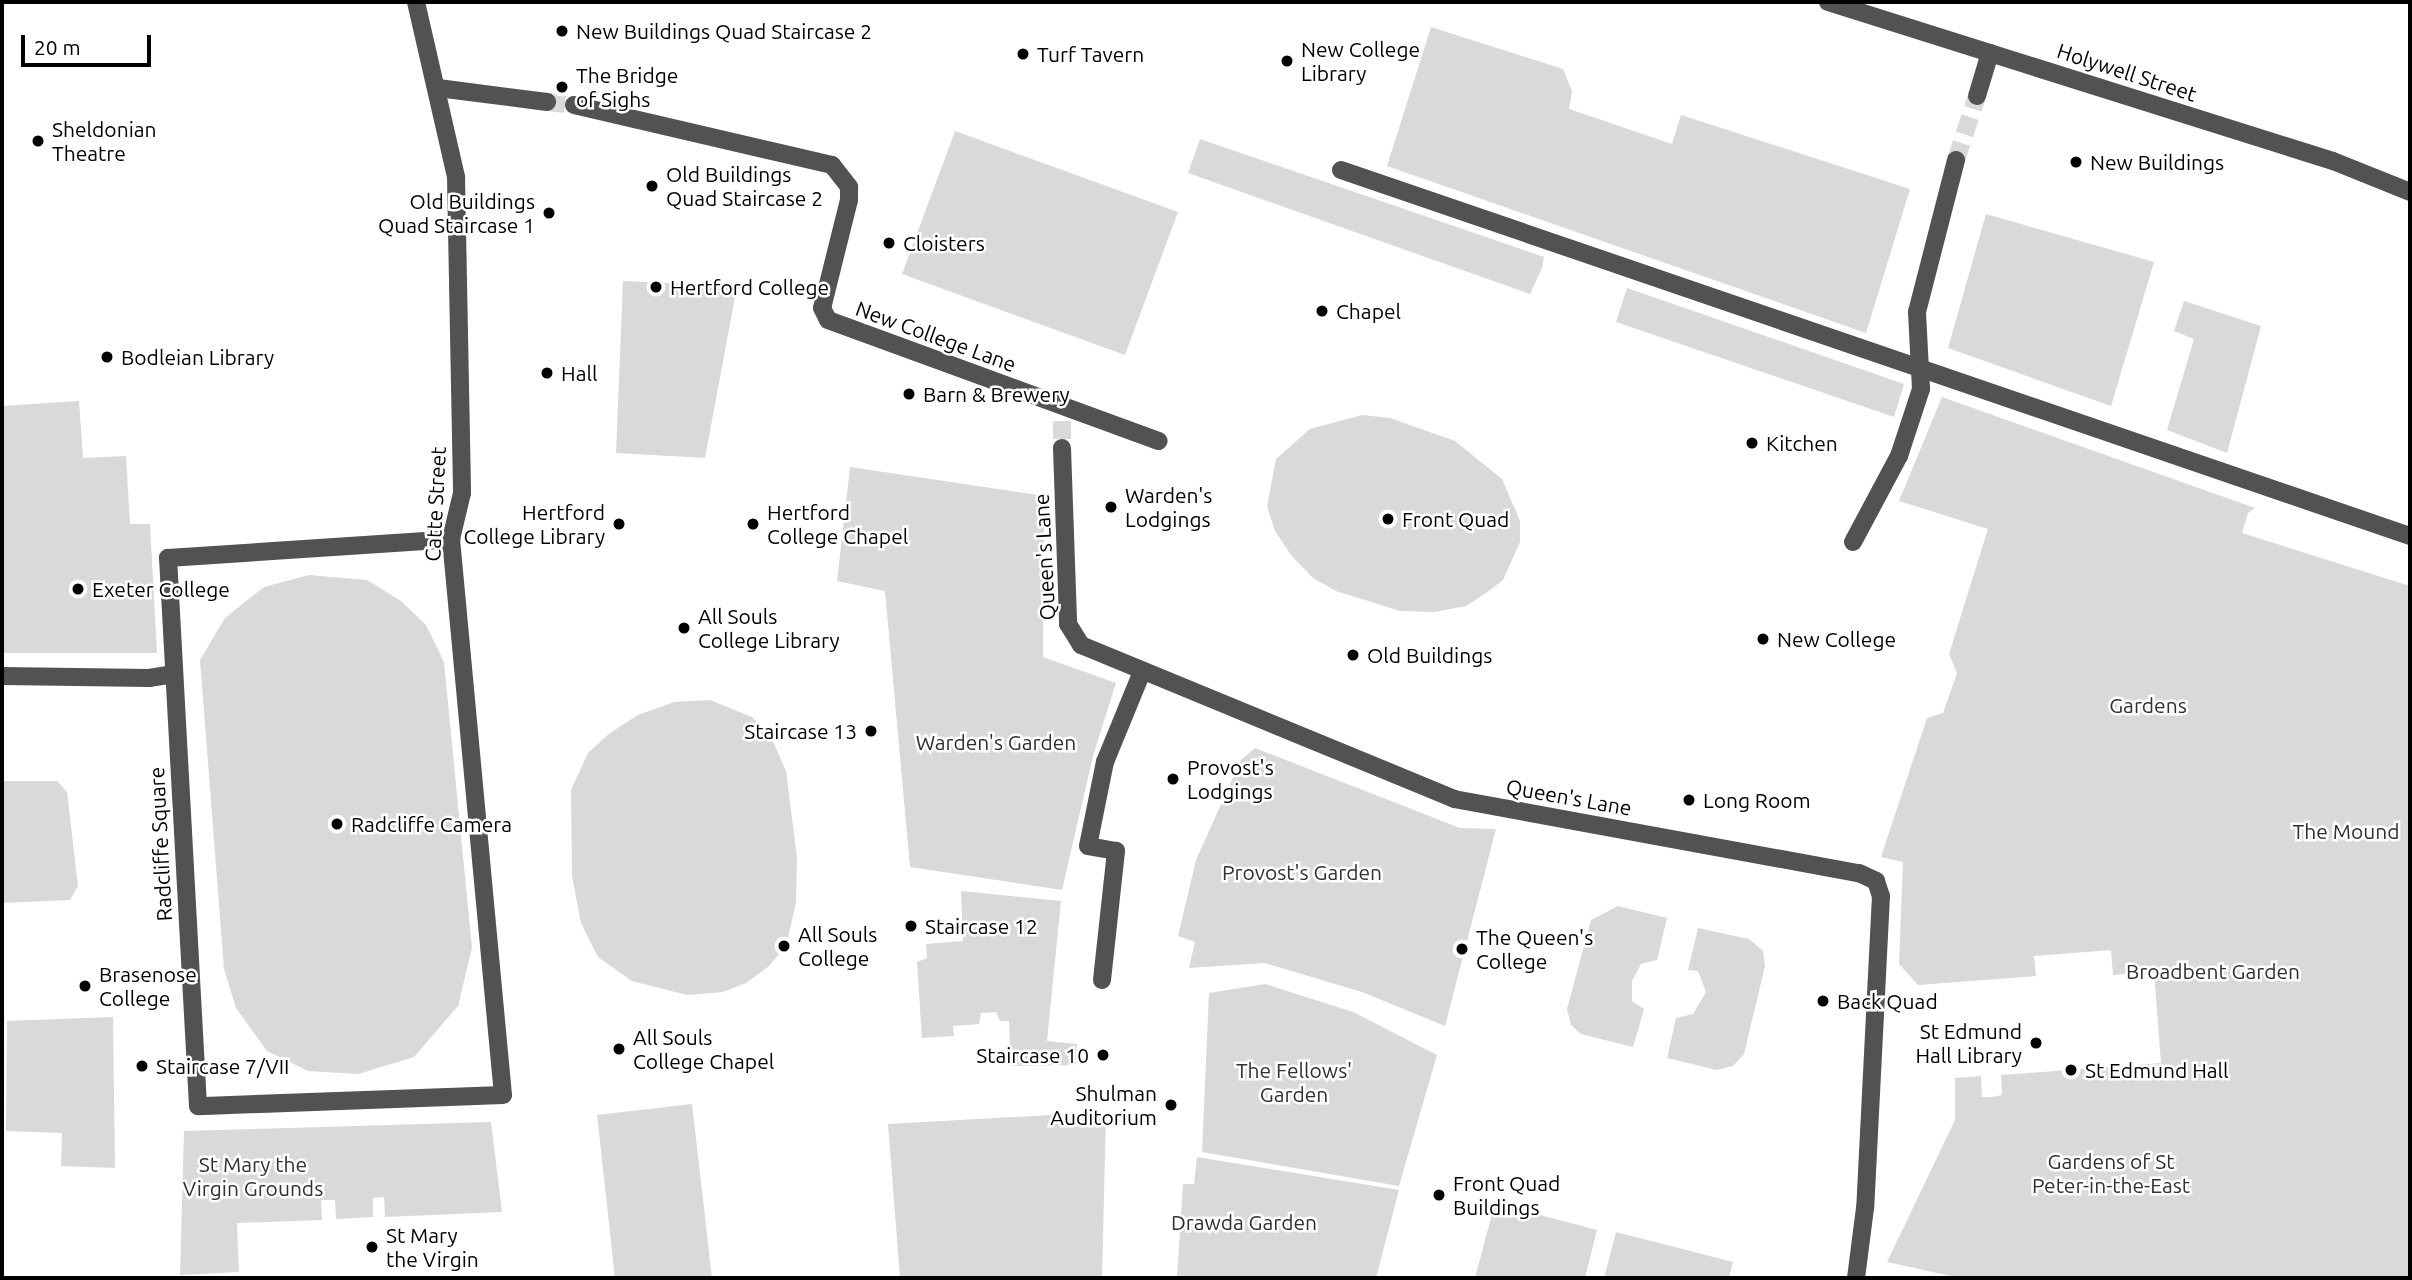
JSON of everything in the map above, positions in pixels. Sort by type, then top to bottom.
[{"type":"street","name":"Catte Street","points":[[415,2],[438,88],[456,177],[462,493],[451,539],[503,1095]]},
{"type":"street","name":"Holywell Street","points":[[1828,2],[2333,161],[2410,192]]},
{"type":"street","points":[[1977,96],[1990,53]]},
{"type":"street","points":[[438,88],[547,102]]},
{"type":"street","name":"New College Lane","points":[[573,105],[832,165],[849,187],[849,200],[822,309],[828,320],[1062,413],[1159,442]]},
{"type":"street","points":[[1853,542],[1899,456],[1922,390],[1917,312],[1955,160]]},
{"type":"street","points":[[1341,170],[2410,536]]},
{"type":"street","name":"Queen's Lane","points":[[1062,449],[1068,624],[1081,645],[1454,799],[1859,873],[1876,881],[1881,896],[1865,1208],[1857,1278]]},
{"type":"street","name":"Radcliffe Square","points":[[451,539],[168,558],[198,1106],[503,1095]]},
{"type":"street","points":[[1102,980],[1116,850],[1088,846],[1105,762],[1142,672]]},
{"type":"street","points":[[2,676],[173,674]]},
{"type":"green space","points":[[1431,27],[1563,69],[1572,91],[1569,109],[1672,144],[1681,115],[1910,189],[1866,333],[1387,166]]},
{"type":"green space","name":"Cloisters","points":[[955,131],[1178,212],[1125,355],[902,274]]},
{"type":"green space","points":[[1200,139],[1544,257],[1542,268],[1530,294],[1188,173]]},
{"type":"green space","points":[[1986,214],[2154,262],[2111,406],[1948,348]]},
{"type":"green space","points":[[623,281],[737,286],[705,458],[616,453]]},
{"type":"green space","points":[[1627,288],[1904,384],[1894,417],[1616,322]]},
{"type":"green space","points":[[2184,301],[2261,326],[2227,453],[2167,430],[2194,339],[2174,331]]},
{"type":"green space","name":"Gardens","points":[[1942,397],[2255,508],[2248,513],[2242,533],[2410,586],[2410,1278],[1960,1278],[1887,1262],[1955,1120],[1955,1078],[1981,1076],[1982,1097],[1992,1097],[2002,1095],[2001,1075],[2161,1063],[2154,972],[2113,975],[2111,950],[2034,956],[2036,976],[1918,985],[1899,964],[1903,862],[1881,857],[1927,718],[1943,713],[1957,673],[1949,654],[1988,529],[1899,501]]},
{"type":"green space","name":"Exeter College","points":[[79,401],[83,458],[126,456],[130,524],[150,524],[157,653],[2,653],[2,406]]},
{"type":"green space","points":[[1362,415],[1390,418],[1455,441],[1502,479],[1520,521],[1520,542],[1503,580],[1466,606],[1434,612],[1400,611],[1336,591],[1313,578],[1291,555],[1275,531],[1267,506],[1276,459],[1310,429]]},
{"type":"green space","name":"Warden's Garden","points":[[850,467],[1044,496],[1043,657],[1116,683],[1093,756],[1062,890],[910,867],[885,591],[837,581]]},
{"type":"green space","points":[[309,575],[367,580],[401,601],[426,625],[444,662],[472,948],[458,1006],[414,1057],[358,1074],[308,1071],[267,1051],[236,1008],[224,969],[200,660],[225,618],[264,587]]},
{"type":"green space","points":[[710,700],[752,717],[771,737],[786,771],[797,857],[796,903],[786,946],[768,967],[746,983],[723,992],[687,995],[632,981],[598,957],[581,923],[572,876],[571,790],[588,753],[610,733],[638,715],[674,702]]},
{"type":"green space","name":"Provost's Garden","points":[[1255,748],[1460,828],[1496,829],[1445,1026],[1362,992],[1265,963],[1189,968],[1195,942],[1178,936],[1196,860],[1241,760]]},
{"type":"green space","points":[[2,781],[57,781],[67,792],[78,886],[70,900],[2,903]]},
{"type":"green space","points":[[961,891],[1061,901],[1047,1041],[1077,1044],[1076,1065],[1011,1066],[1009,1021],[1000,1021],[996,1012],[981,1013],[979,1024],[953,1026],[954,1036],[922,1038],[917,962],[927,958],[926,944],[963,941]]},
{"type":"green space","points":[[1618,906],[1667,918],[1657,960],[1641,964],[1632,981],[1632,1001],[1644,1009],[1633,1047],[1581,1034],[1571,1025],[1567,1009],[1591,920]]},
{"type":"green space","points":[[1698,928],[1749,939],[1763,951],[1765,966],[1744,1054],[1733,1066],[1717,1070],[1667,1058],[1676,1018],[1693,1014],[1706,992],[1698,971],[1688,970]]},
{"type":"green space","name":"The Fellows' Garden","points":[[1265,984],[1353,1012],[1437,1055],[1399,1186],[1202,1152],[1209,993]]},
{"type":"green space","points":[[113,1017],[115,1168],[61,1166],[62,1133],[6,1131],[7,1021]]},
{"type":"green space","points":[[692,1104],[712,1278],[615,1278],[597,1115]]},
{"type":"green space","points":[[1106,1112],[1102,1278],[900,1278],[888,1124]]},
{"type":"green space","name":"St Mary the Virgin Grounds","points":[[491,1122],[502,1212],[385,1217],[384,1197],[373,1198],[373,1217],[336,1219],[335,1200],[321,1200],[322,1220],[237,1223],[239,1272],[180,1275],[184,1131]]},
{"type":"green space","name":"Drawda Garden","points":[[1197,1157],[1399,1190],[1376,1278],[1177,1278],[1183,1184],[1194,1184]]},
{"type":"green space","points":[[1495,1203],[1597,1230],[1585,1278],[1475,1278]]},
{"type":"green space","points":[[1616,1232],[1733,1262],[1729,1278],[1604,1278]]},
{"type":"tunnel","points":[[1956,160],[1977,96]]},
{"type":"tunnel","points":[[547,102],[574,105]]},
{"type":"tunnel","points":[[1062,421],[1062,448]]},
{"type":"place","name":"New Buildings Quad Staircase 2","points":[[562,31]]},
{"type":"place","name":"Turf Tavern","points":[[1023,54]]},
{"type":"place","name":"New College Library","points":[[1287,61]]},
{"type":"place","name":"The Bridge of Sighs","points":[[562,87]]},
{"type":"place","name":"Sheldonian Theatre","points":[[38,141]]},
{"type":"place","name":"New Buildings","points":[[2076,162]]},
{"type":"place","name":"Old Buildings Quad Staircase 2","points":[[652,186]]},
{"type":"place","name":"Old Buildings Quad Staircase 1","points":[[549,213]]},
{"type":"place","name":"Cloisters","points":[[889,243]]},
{"type":"place","name":"Hertford College","points":[[656,287]]},
{"type":"place","name":"Chapel","points":[[1322,311]]},
{"type":"place","name":"Bodleian Library","points":[[107,357]]},
{"type":"place","name":"Hall","points":[[547,373]]},
{"type":"place","name":"Barn & Brewery","points":[[909,394]]},
{"type":"place","name":"Kitchen","points":[[1752,443]]},
{"type":"place","name":"Warden's Lodgings","points":[[1111,507]]},
{"type":"place","name":"Front Quad","points":[[1388,519]]},
{"type":"place","name":"Hertford College Library","points":[[619,524]]},
{"type":"place","name":"Hertford College Chapel","points":[[753,524]]},
{"type":"place","name":"Exeter College","points":[[78,589]]},
{"type":"place","name":"All Souls College Library","points":[[684,628]]},
{"type":"place","name":"New College","points":[[1763,639]]},
{"type":"place","name":"Old Buildings","points":[[1353,655]]},
{"type":"place","name":"Staircase 13","points":[[871,731]]},
{"type":"place","name":"Provost's Lodgings","points":[[1173,779]]},
{"type":"place","name":"Long Room","points":[[1689,800]]},
{"type":"place","name":"Radcliffe Camera","points":[[337,824]]},
{"type":"place","name":"Staircase 12","points":[[911,926]]},
{"type":"place","name":"All Souls College","points":[[784,946]]},
{"type":"place","name":"The Queen's College","points":[[1462,949]]},
{"type":"place","name":"Brasenose College","points":[[85,986]]},
{"type":"place","name":"Back Quad","points":[[1823,1001]]},
{"type":"place","name":"St Edmund Hall Library","points":[[2036,1043]]},
{"type":"place","name":"All Souls College Chapel","points":[[619,1049]]},
{"type":"place","name":"Staircase 10","points":[[1103,1055]]},
{"type":"place","name":"Staircase 7/VII","points":[[142,1066]]},
{"type":"place","name":"St Edmund Hall","points":[[2071,1070]]},
{"type":"place","name":"Shulman Auditorium","points":[[1171,1105]]},
{"type":"place","name":"Front Quad Buildings","points":[[1439,1195]]},
{"type":"place","name":"St Mary the Virgin","points":[[372,1247]]},
{"type":"park label","name":"The Mound","points":[[2346,831]]},
{"type":"park label","name":"Broadbent Garden","points":[[2213,971]]},
{"type":"park label","name":"Gardens of St Peter-in-the-East","points":[[2111,1173]]}]
